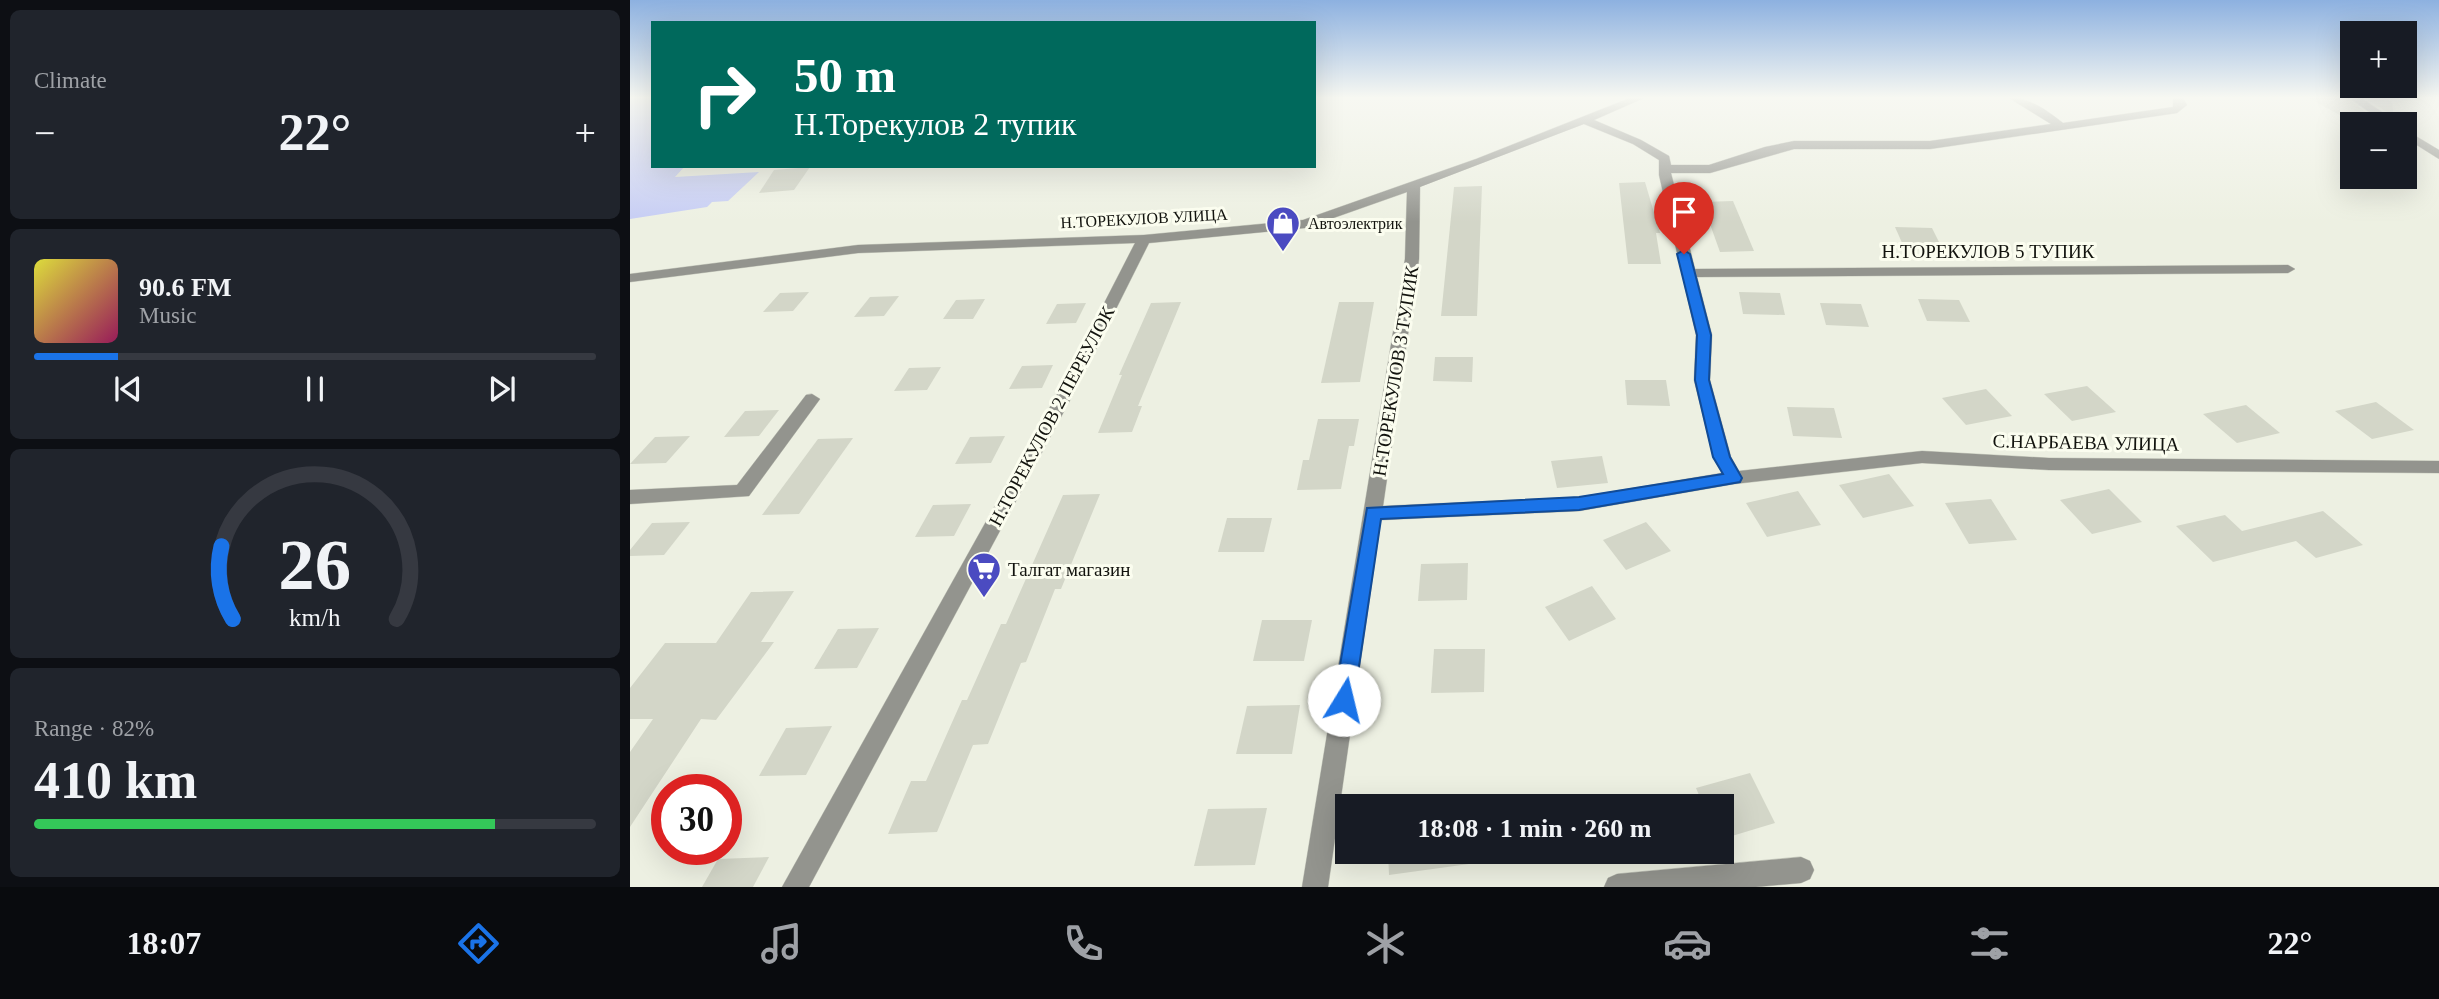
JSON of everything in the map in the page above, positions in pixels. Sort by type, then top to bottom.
[{"type":"street","name":"Н.ТОРЕКУЛОВ УЛИЦА","points":[[630,278],[858,249],[1144,239],[1305,224],[1537,139]]},
{"type":"street","points":[[1631,139],[1665,159],[1688,273],[1704,335],[1702,380],[1721,457],[1734,478]]},
{"type":"street","points":[[1665,169],[1710,169],[1794,145],[1930,145],[1974,139]]},
{"type":"street","points":[[2417,141],[2439,155]]},
{"type":"street","name":"Н.ТОРЕКУЛОВ 3 ТУПИК","points":[[1315,887],[1412,260],[1414,186]]},
{"type":"street","name":"Н.ТОРЕКУЛОВ 2 ПЕРЕУЛОК","points":[[795,887],[1068,389],[1144,239]]},
{"type":"street","name":"Н.ТОРЕКУЛОВ 5 ТУПИК","points":[[1688,273],[2288,269]]},
{"type":"street","points":[[630,497],[742,491],[812,398]]},
{"type":"street","name":"С.НАРБАЕВА УЛИЦА","points":[[1373,513],[1579,504],[1734,478],[1922,457],[2049,464],[2439,467]]},
{"type":"street","points":[[1617,887],[1801,870]]},
{"type":"shaded area","points":[[630,139],[651,139],[651,168],[683,168],[675,177],[759,172],[728,201],[712,202],[707,207],[630,219]]},
{"type":"building","points":[[809,168],[794,190],[759,193],[774,170]]},
{"type":"building","points":[[1645,182],[1660,233],[1656,233],[1661,264],[1628,264],[1619,183]]},
{"type":"building","points":[[1482,186],[1477,316],[1441,316],[1454,187]]},
{"type":"building","points":[[1733,201],[1754,251],[1720,252],[1702,202]]},
{"type":"building","points":[[1895,227],[1932,228],[1941,246],[1903,245]]},
{"type":"building","points":[[809,292],[793,311],[763,312],[780,293]]},
{"type":"building","points":[[1739,292],[1780,293],[1785,315],[1743,314]]},
{"type":"building","points":[[899,296],[884,316],[854,317],[870,297]]},
{"type":"building","points":[[985,299],[973,319],[943,319],[956,300]]},
{"type":"building","points":[[1918,299],[1959,300],[1970,322],[1927,321]]},
{"type":"building","points":[[1181,302],[1138,406],[1142,406],[1132,432],[1098,433],[1122,375],[1119,375],[1151,303]]},
{"type":"building","points":[[1339,302],[1374,302],[1360,382],[1321,383]]},
{"type":"building","points":[[1086,303],[1076,323],[1046,324],[1057,304]]},
{"type":"building","points":[[1820,303],[1861,304],[1869,327],[1826,325]]},
{"type":"building","points":[[1435,357],[1473,357],[1472,382],[1433,381]]},
{"type":"building","points":[[1053,365],[1042,388],[1009,389],[1022,366]]},
{"type":"building","points":[[941,367],[927,390],[894,391],[909,368]]},
{"type":"building","points":[[1625,380],[1666,380],[1670,406],[1627,405]]},
{"type":"building","points":[[2087,386],[2116,412],[2072,421],[2044,394]]},
{"type":"building","points":[[1986,389],[2012,416],[1966,425],[1942,398]]},
{"type":"building","points":[[2376,402],[2414,430],[2372,439],[2335,411]]},
{"type":"building","points":[[2246,405],[2280,433],[2237,443],[2203,414]]},
{"type":"building","points":[[1787,407],[1834,408],[1842,438],[1793,436]]},
{"type":"building","points":[[779,410],[759,436],[724,437],[745,411]]},
{"type":"building","points":[[1318,419],[1359,419],[1354,446],[1349,446],[1341,489],[1297,490],[1303,460],[1309,460]]},
{"type":"building","points":[[690,436],[666,463],[630,464],[655,437]]},
{"type":"building","points":[[1005,436],[991,463],[955,464],[970,437]]},
{"type":"building","points":[[853,438],[799,514],[762,515],[818,439]]},
{"type":"building","points":[[1602,456],[1608,483],[1557,488],[1551,461]]},
{"type":"building","points":[[1889,474],[1914,506],[1863,518],[1839,485]]},
{"type":"building","points":[[2109,489],[2142,522],[2092,534],[2060,500]]},
{"type":"building","points":[[1798,491],[1821,525],[1767,537],[1746,503]]},
{"type":"building","points":[[1100,494],[1061,589],[1055,589],[1026,662],[1021,663],[988,744],[973,745],[937,832],[888,834],[911,781],[926,781],[962,700],[967,700],[1001,624],[1006,624],[1063,495]]},
{"type":"building","points":[[1991,499],[2017,540],[1969,544],[1945,503]]},
{"type":"building","points":[[971,504],[954,536],[915,537],[933,505]]},
{"type":"building","points":[[2323,511],[2363,545],[2316,558],[2296,541],[2213,562],[2176,526],[2225,515],[2242,531]]},
{"type":"building","points":[[1227,518],[1272,518],[1264,552],[1218,552]]},
{"type":"building","points":[[690,522],[664,555],[630,556],[630,550],[652,523]]},
{"type":"building","points":[[1646,522],[1671,551],[1626,570],[1603,540]]},
{"type":"building","points":[[1468,563],[1467,600],[1418,601],[1421,564]]},
{"type":"building","points":[[1592,586],[1616,619],[1569,641],[1545,607]]},
{"type":"building","points":[[794,591],[761,642],[774,642],[716,720],[701,719],[665,774],[651,774],[651,795],[630,827],[630,752],[653,719],[630,719],[630,688],[665,643],[716,643],[751,592]]},
{"type":"building","points":[[1262,620],[1312,620],[1304,661],[1253,661]]},
{"type":"building","points":[[879,628],[857,668],[814,669],[838,629]]},
{"type":"building","points":[[1434,649],[1485,649],[1484,692],[1431,693]]},
{"type":"building","points":[[1300,705],[1292,754],[1236,754],[1247,706]]},
{"type":"building","points":[[832,726],[806,775],[759,776],[786,728]]},
{"type":"building","points":[[1750,773],[1775,823],[1734,835],[1734,794],[1699,794],[1696,788]]},
{"type":"building","points":[[1267,808],[1255,865],[1194,866],[1208,809]]},
{"type":"building","points":[[769,857],[753,887],[702,887],[715,865],[742,865],[742,858]]},
{"type":"building","points":[[1389,864],[1469,864],[1389,875]]},
{"type":"place","name":"Автоэлектрик","points":[[1283,253]]},
{"type":"place","name":"Талгат магазин","points":[[984,599]]},
{"type":"route","points":[[1344,700],[1373,513],[1579,504],[1734,478],[1721,457],[1702,380],[1704,335],[1684,254]]}]
